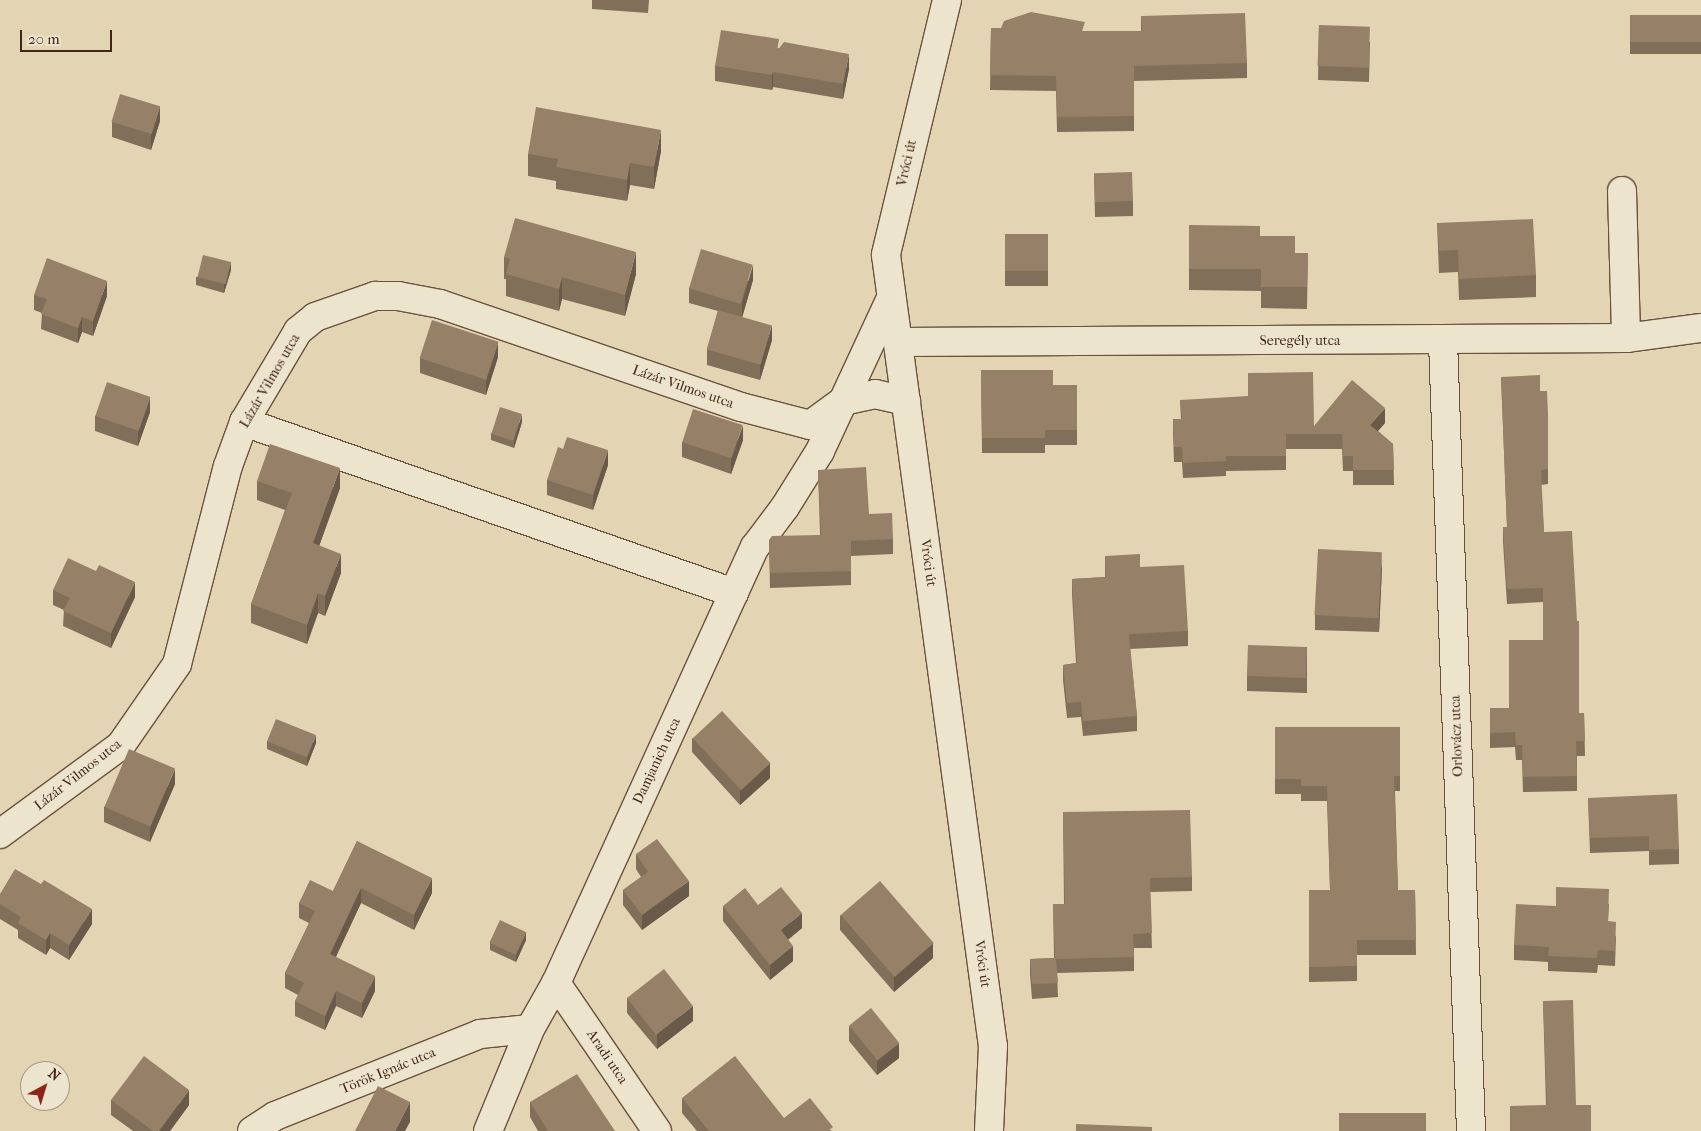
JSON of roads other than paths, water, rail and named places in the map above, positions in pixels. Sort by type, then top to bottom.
[{"type":"street","name":"Vróci út","points":[[947,0],[886,254],[890,300],[898,342],[992,1046],[989,1131]]},
{"type":"street","points":[[1622,190],[1626,338]]},
{"type":"street","name":"Lázár Vilmos utca","points":[[0,834],[120,745],[177,664],[228,466],[244,422],[298,332],[315,317],[375,296],[398,296],[440,304],[741,407],[810,424],[843,401]]},
{"type":"street","name":"Damjanich utca","points":[[488,1131],[530,1029],[556,983],[755,547],[785,508],[820,451],[890,300]]},
{"type":"street","name":"Seregély utca","points":[[898,342],[1443,341],[1626,338],[1701,328]]},
{"type":"street","name":"Orlovácz utca","points":[[1443,341],[1470,1131]]},
{"type":"street","points":[[843,401],[875,394],[906,401]]},
{"type":"street","points":[[244,422],[734,593]]},
{"type":"street","name":"Aradi utca","points":[[556,983],[657,1131]]},
{"type":"street","name":"Török Ignác utca","points":[[252,1131],[275,1116],[480,1034],[530,1029]]}]
